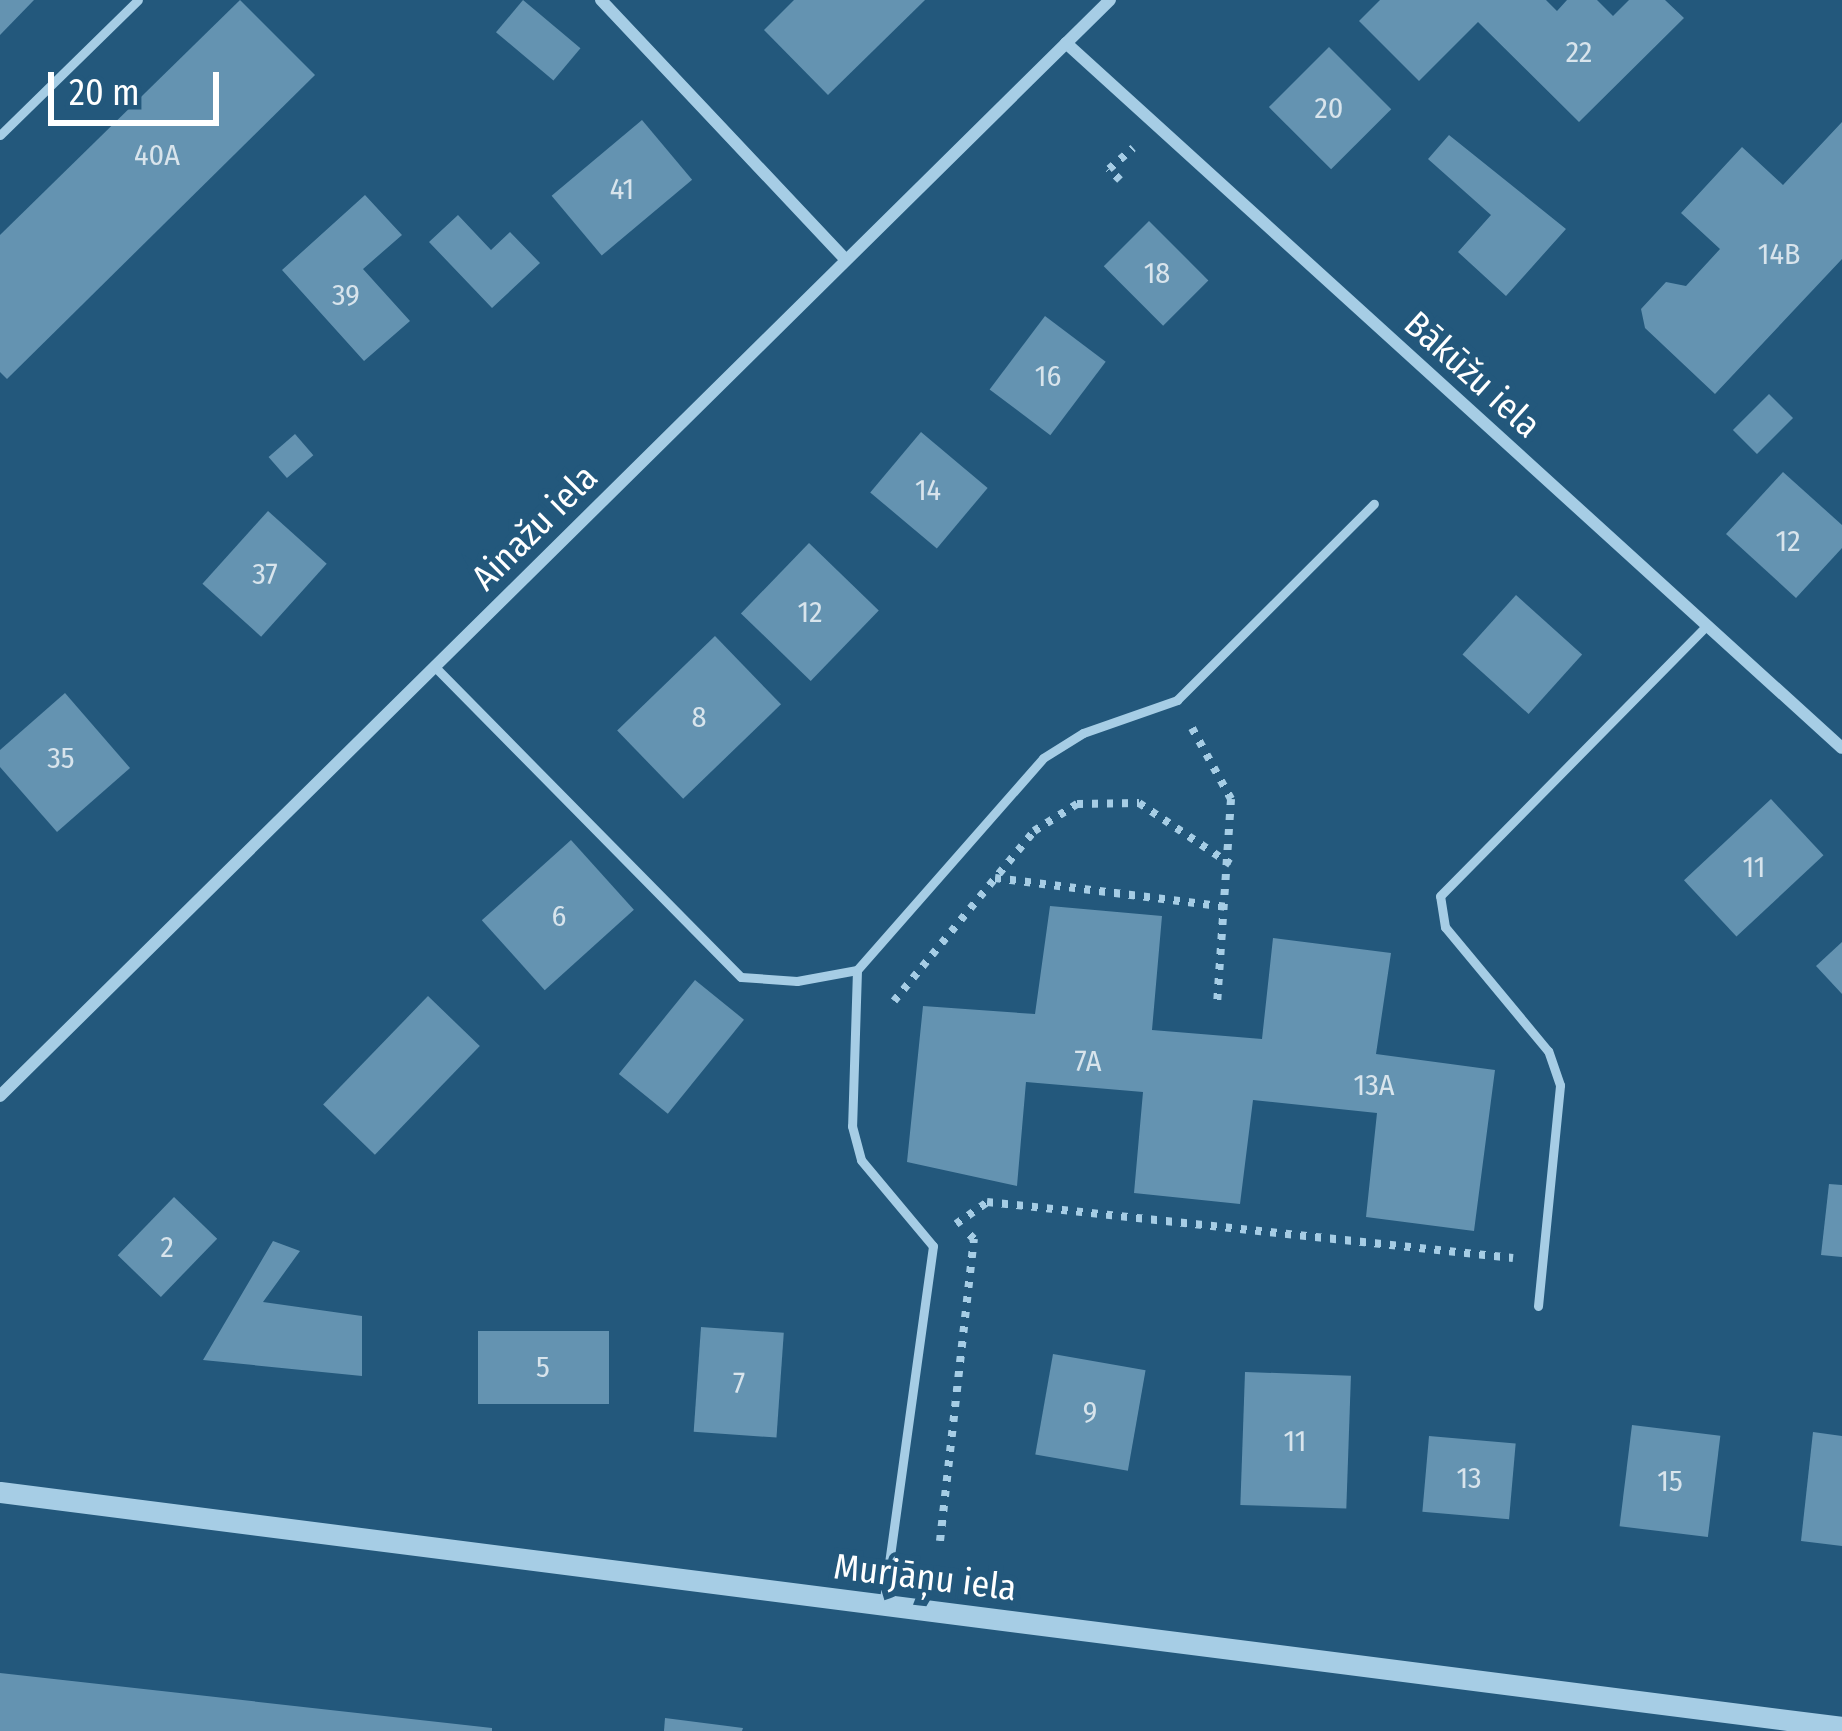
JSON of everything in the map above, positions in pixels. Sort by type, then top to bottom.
[{"type":"street","points":[[601,0],[843,257]]},
{"type":"street","name":"Ainažu iela","points":[[0,1096],[436,668],[843,257],[1110,0]]},
{"type":"street","name":"Bākūžu iela","points":[[1066,43],[1842,748]]},
{"type":"street","name":"Murjāņu iela","points":[[0,1492],[1842,1727]]},
{"type":"lane","points":[[0,135],[138,0]]},
{"type":"lane","points":[[436,668],[741,977],[797,981],[857,970],[1043,758],[1083,733],[1178,700],[1375,504]]},
{"type":"lane","points":[[1538,1306],[1560,1085],[1548,1051],[1444,928],[1441,896],[1706,625]]},
{"type":"lane","points":[[857,970],[856,1143],[861,1160],[934,1246],[883,1606]]},
{"type":"path","points":[[1120,180],[1109,170],[1135,147]]},
{"type":"path","points":[[1178,700],[1231,799],[1217,1004]]},
{"type":"path","points":[[892,1013],[895,991],[1034,831],[1077,804],[1103,799],[1139,803],[1230,864]]},
{"type":"path","points":[[993,878],[1227,907]]},
{"type":"path","points":[[934,1246],[987,1202],[1541,1259]]},
{"type":"path","points":[[940,1541],[974,1239],[941,1207]]},
{"type":"building","points":[[0,0],[34,0],[0,35]]},
{"type":"building","points":[[240,0],[315,75],[7,379],[0,372],[0,235]]},
{"type":"building","points":[[523,0],[580,48],[553,80],[496,32]]},
{"type":"building","points":[[794,0],[925,0],[828,95],[764,30]]},
{"type":"building","points":[[1380,0],[1546,0],[1557,11],[1567,0],[1597,0],[1613,16],[1629,0],[1665,0],[1684,18],[1579,122],[1478,22],[1419,81],[1359,21]]},
{"type":"building","points":[[1329,47],[1391,109],[1331,169],[1269,107]]},
{"type":"building","points":[[642,120],[692,180],[602,256],[552,196]]},
{"type":"building","points":[[1842,122],[1842,259],[1715,394],[1645,328],[1641,309],[1666,282],[1686,286],[1720,249],[1681,213],[1742,147],[1783,185]]},
{"type":"building","points":[[1449,135],[1566,229],[1506,296],[1458,252],[1491,215],[1428,159]]},
{"type":"building","points":[[365,195],[402,235],[363,269],[410,321],[364,361],[282,270]]},
{"type":"building","points":[[458,215],[491,250],[510,232],[540,263],[492,308],[429,242]]},
{"type":"building","points":[[1149,221],[1208,280],[1163,326],[1104,266]]},
{"type":"building","points":[[1045,316],[1106,362],[1050,435],[990,389]]},
{"type":"building","points":[[1769,394],[1793,418],[1757,454],[1733,430]]},
{"type":"building","points":[[921,432],[988,488],[937,548],[870,493]]},
{"type":"building","points":[[295,434],[313,455],[287,478],[269,457]]},
{"type":"building","points":[[1783,472],[1842,525],[1842,548],[1796,598],[1726,534]]},
{"type":"building","points":[[268,511],[327,564],[261,637],[202,584]]},
{"type":"building","points":[[809,543],[879,610],[811,681],[741,613]]},
{"type":"building","points":[[1516,595],[1582,655],[1529,714],[1462,654]]},
{"type":"building","points":[[715,636],[781,704],[683,799],[617,730]]},
{"type":"building","points":[[65,693],[130,768],[57,832],[0,767],[0,750]]},
{"type":"building","points":[[1771,799],[1824,855],[1736,936],[1684,880]]},
{"type":"building","points":[[571,840],[634,910],[545,990],[482,920]]},
{"type":"building","points":[[1050,906],[1162,916],[1152,1030],[1262,1039],[1273,938],[1391,953],[1376,1054],[1495,1070],[1474,1231],[1366,1217],[1377,1113],[1253,1100],[1240,1204],[1134,1193],[1143,1092],[1026,1082],[1017,1186],[907,1162],[923,1006],[1035,1014]]},
{"type":"building","points":[[1842,942],[1842,994],[1816,966]]},
{"type":"building","points":[[695,980],[744,1020],[668,1114],[619,1074]]},
{"type":"building","points":[[428,996],[480,1046],[375,1155],[323,1105]]},
{"type":"building","points":[[1829,1184],[1842,1185],[1842,1257],[1821,1255]]},
{"type":"building","points":[[174,1197],[217,1239],[161,1297],[118,1255]]},
{"type":"building","points":[[273,1241],[300,1251],[263,1302],[362,1316],[362,1376],[203,1360]]},
{"type":"building","points":[[701,1327],[784,1333],[776,1438],[694,1432]]},
{"type":"building","points":[[478,1331],[609,1331],[609,1404],[478,1404]]},
{"type":"building","points":[[1053,1354],[1146,1370],[1128,1471],[1035,1454]]},
{"type":"building","points":[[1245,1372],[1351,1376],[1346,1509],[1240,1505]]},
{"type":"building","points":[[1632,1425],[1720,1436],[1708,1537],[1620,1526]]},
{"type":"building","points":[[1813,1432],[1842,1436],[1842,1546],[1801,1541]]},
{"type":"building","points":[[1429,1436],[1516,1444],[1509,1519],[1422,1512]]},
{"type":"building","points":[[0,1673],[492,1728],[492,1731],[0,1731]]},
{"type":"building","points":[[665,1718],[743,1728],[664,1731]]}]
